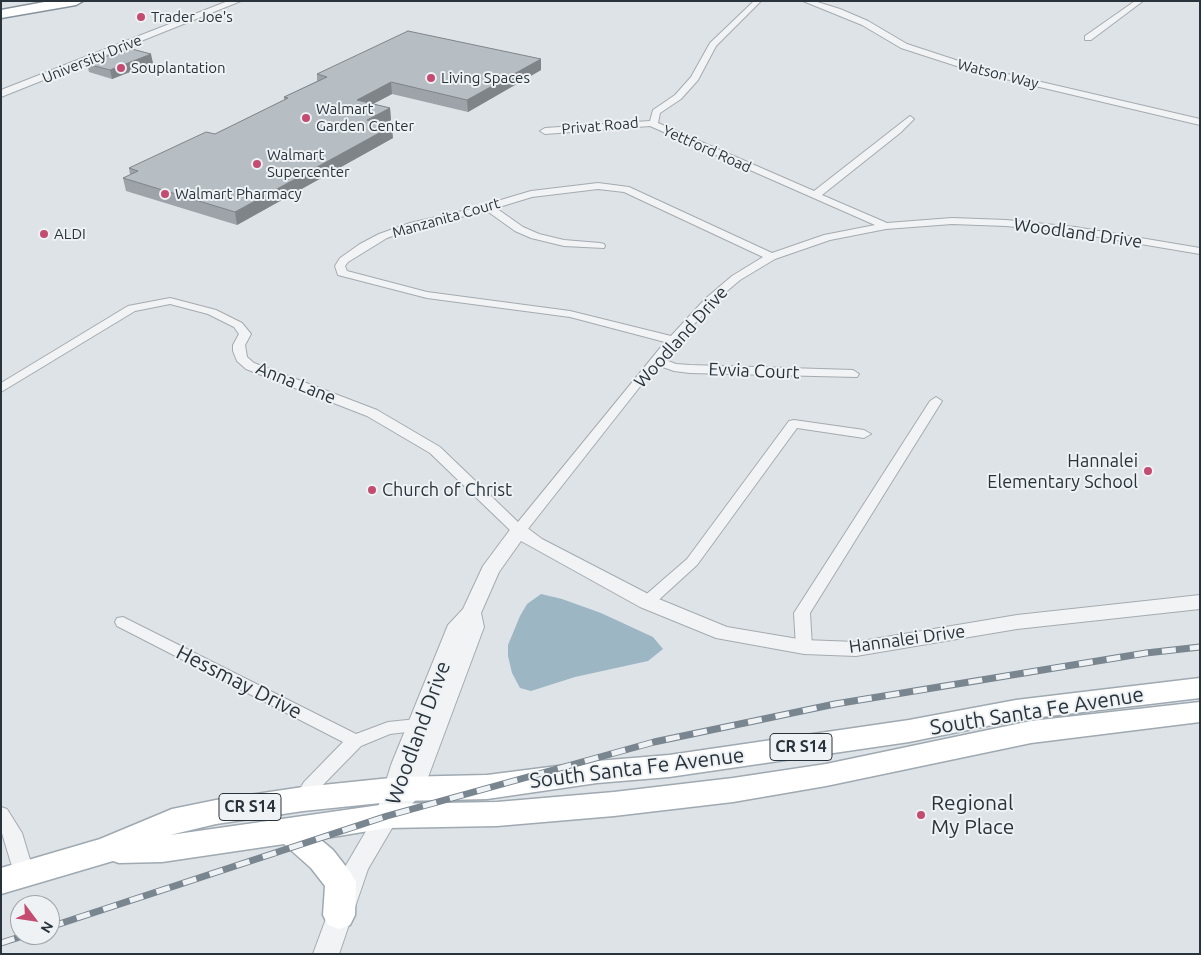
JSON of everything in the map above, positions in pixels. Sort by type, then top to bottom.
[{"type":"highway","points":[[1,8],[76,1]]},
{"type":"highway","points":[[1,15],[38,5]]},
{"type":"main road","name":"South Santa Fe Avenue","points":[[107,850],[162,849],[290,832],[398,798],[447,807],[674,786],[760,774],[793,763],[836,742],[909,731],[1016,710],[1200,688]]},
{"type":"main road","name":"South Santa Fe Avenue","points":[[13,877],[107,850],[172,822],[216,812],[303,799],[398,798],[497,814],[614,804],[734,790],[826,775],[1031,732],[1200,712]]},
{"type":"main road","points":[[290,832],[322,859],[340,882],[339,915]]},
{"type":"street","name":"University Drive","points":[[2,95],[237,1]]},
{"type":"street","name":"Yettford Road","points":[[758,1],[713,45],[695,78],[678,97],[656,112],[654,124],[672,134],[886,226]]},
{"type":"street","name":"Watson Way","points":[[806,1],[864,23],[904,46],[970,68],[1200,122]]},
{"type":"street","points":[[823,6],[836,1]]},
{"type":"street","points":[[1088,38],[1140,1]]},
{"type":"street","points":[[814,196],[910,119]]},
{"type":"street","name":"Privat Road","points":[[545,131],[654,122]]},
{"type":"street","name":"Manzanita Court","points":[[674,340],[562,313],[427,295],[342,273],[340,266],[344,260],[364,246],[383,236],[414,225],[488,207],[531,194],[608,186],[626,189],[771,258]]},
{"type":"street","points":[[488,207],[519,229],[535,236],[564,243],[600,246]]},
{"type":"street","name":"Woodland Drive","points":[[398,798],[417,725],[458,625],[471,613],[490,570],[655,360],[709,300],[736,278],[771,258],[828,237],[886,226],[952,221],[1006,222],[1075,230],[1200,251]]},
{"type":"street","name":"Anna Lane","points":[[1,388],[132,308],[170,301],[212,312],[238,325],[245,334],[239,345],[239,351],[241,358],[250,366],[372,413],[435,450],[519,531]]},
{"type":"street","name":"Evvia Court","points":[[655,360],[674,367],[690,370],[853,374]]},
{"type":"street","points":[[804,648],[802,613],[936,401]]},
{"type":"street","points":[[647,602],[692,562],[794,424],[864,434]]},
{"type":"street","name":"Hannalei Drive","points":[[519,531],[535,543],[647,602],[727,635],[804,648],[856,649],[1017,622],[1200,602]]},
{"type":"street","name":"Woodland Drive","points":[[398,798],[474,627],[471,613]]},
{"type":"street","name":"Hessmay Drive","points":[[122,622],[355,742]]},
{"type":"street","points":[[303,799],[310,787],[355,742],[388,728],[417,725]]},
{"type":"street","points":[[326,954],[357,867],[398,798]]},
{"type":"street","points":[[1,814],[13,833],[13,877]]},
{"type":"water","points":[[541,594],[562,599],[601,613],[653,637],[663,649],[648,661],[575,677],[531,691],[520,688],[512,673],[508,656],[508,645],[527,604]]},
{"type":"building","points":[[408,31],[541,59],[467,100],[391,82],[357,100],[390,108],[367,120],[392,126],[235,212],[123,178],[138,171],[129,168],[206,132],[215,134],[288,98],[284,97],[327,77],[317,74]]},
{"type":"building","points":[[128,48],[151,54],[110,70],[87,64]]},
{"type":"railway","points":[[60,924],[387,816],[654,742],[835,704],[1146,653],[1200,647]]},
{"type":"railway","points":[[1,943],[10,940]]},
{"type":"place","name":"Trader Joe's","points":[[141,17]]},
{"type":"place","name":"Souplantation","points":[[121,68]]},
{"type":"place","name":"Living Spaces","points":[[431,78]]},
{"type":"place","name":"Walmart Garden Center","points":[[306,118]]},
{"type":"place","name":"Walmart Supercenter","points":[[257,164]]},
{"type":"place","name":"Walmart Pharmacy","points":[[165,194]]},
{"type":"place","name":"ALDI","points":[[44,234]]},
{"type":"place","name":"Hannalei Elementary School","points":[[1148,471]]},
{"type":"place","name":"Church of Christ","points":[[372,490]]},
{"type":"place","name":"Regional My Place","points":[[921,815]]}]
